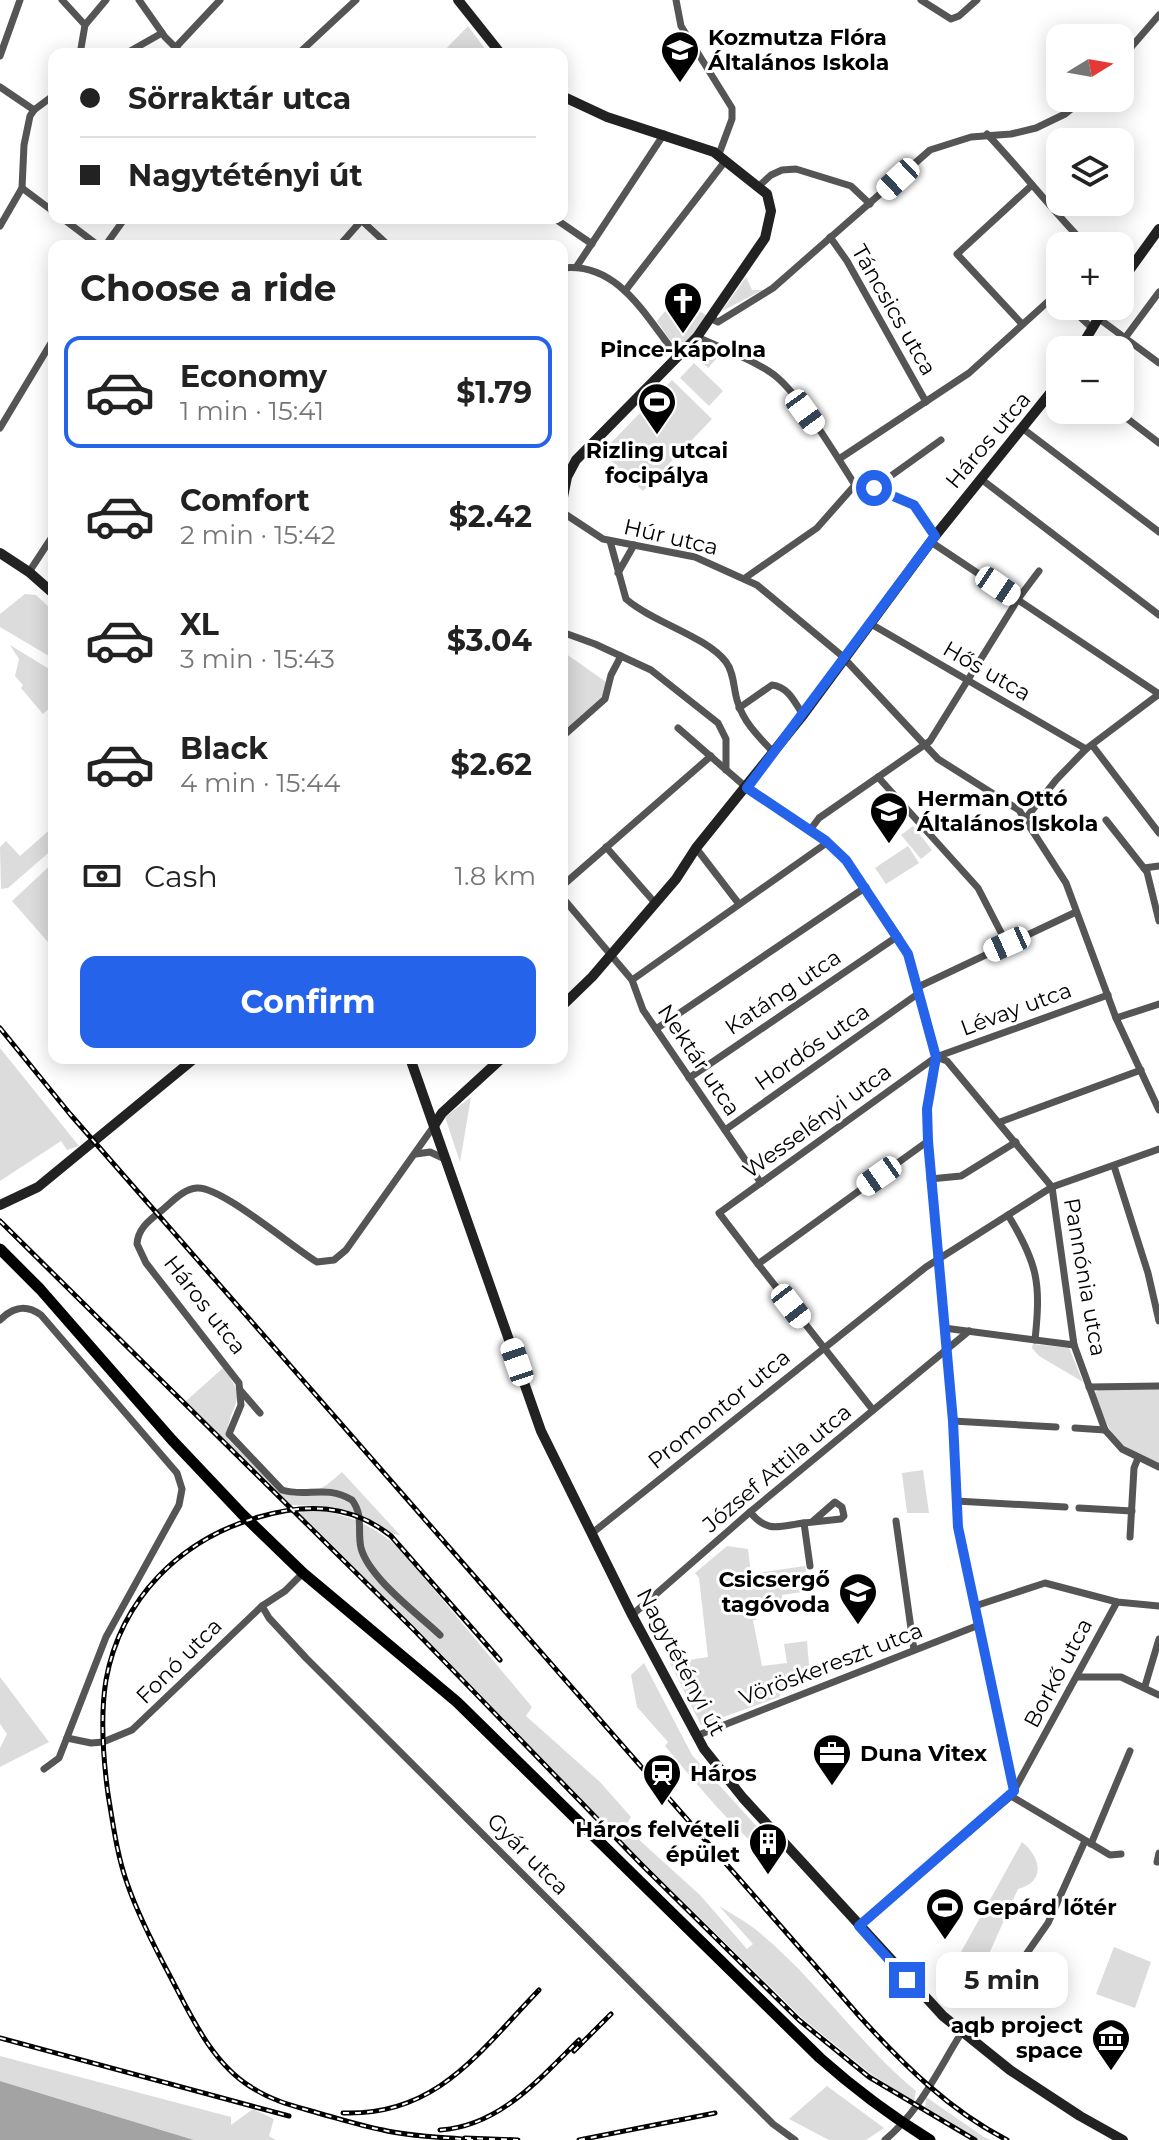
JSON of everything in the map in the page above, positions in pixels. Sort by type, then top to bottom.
[{"type":"main road","points":[[0,1249],[94,1349],[204,1476],[303,1573],[457,1702],[820,2058],[850,2085],[930,2140]]},
{"type":"street","points":[[0,56],[20,0]]},
{"type":"street","points":[[62,0],[85,25]]},
{"type":"street","points":[[81,48],[85,25],[106,0]]},
{"type":"street","points":[[139,0],[175,48],[220,0]]},
{"type":"street","points":[[304,48],[356,0]]},
{"type":"street","points":[[458,0],[496,48]]},
{"type":"street","points":[[625,291],[722,157],[732,119],[732,108],[681,26],[676,0]]},
{"type":"street","points":[[921,0],[946,18],[954,19],[977,0]]},
{"type":"street","points":[[1134,44],[1159,15]]},
{"type":"street","points":[[136,48],[162,33]]},
{"type":"street","points":[[0,87],[34,110]]},
{"type":"street","points":[[568,99],[596,113],[664,134],[722,157],[759,186],[770,202],[768,229],[712,319],[576,460],[568,475]]},
{"type":"street","points":[[0,226],[22,188],[25,134],[34,110],[48,100]]},
{"type":"street","points":[[712,319],[718,322],[758,298],[930,150],[946,143],[987,134],[1011,134],[1036,128],[1068,112]]},
{"type":"street","points":[[577,266],[664,134]]},
{"type":"street","points":[[987,134],[1074,232]]},
{"type":"street","points":[[759,186],[771,175],[796,169],[851,186],[870,204]]},
{"type":"street","points":[[1022,324],[957,254],[1032,185]]},
{"type":"street","points":[[22,188],[48,208]]},
{"type":"street","points":[[71,224],[93,240]]},
{"type":"street","points":[[107,240],[120,224]]},
{"type":"street","points":[[344,240],[356,224]]},
{"type":"street","points":[[365,224],[383,240]]},
{"type":"street","points":[[563,224],[592,244]]},
{"type":"street","points":[[1134,262],[1159,229]]},
{"type":"street","name":"Táncsics utca","points":[[830,237],[854,273],[926,402]]},
{"type":"street","points":[[568,267],[577,266],[601,273],[625,291],[678,357]]},
{"type":"street","points":[[1126,336],[1159,292]]},
{"type":"street","points":[[839,459],[969,373],[1046,303]]},
{"type":"street","points":[[1083,320],[1092,328]]},
{"type":"street","points":[[1087,336],[1097,320]]},
{"type":"street","points":[[1101,320],[1122,336]]},
{"type":"street","points":[[697,337],[758,365],[780,380],[855,485],[874,488],[914,505],[933,539],[1159,694],[1089,747],[1063,772],[1026,818]]},
{"type":"street","points":[[1134,345],[1159,363]]},
{"type":"street","points":[[0,428],[48,348]]},
{"type":"street","name":"Háros utca","points":[[568,998],[612,955],[656,904],[696,848],[747,788],[845,660],[933,539],[1046,398]]},
{"type":"street","points":[[1134,424],[1159,443]]},
{"type":"street","points":[[1022,428],[1159,532]]},
{"type":"street","points":[[874,488],[941,440]]},
{"type":"street","points":[[981,479],[1159,615]]},
{"type":"street","points":[[745,578],[817,528],[855,485]]},
{"type":"street","name":"Húr utca","points":[[568,516],[610,541],[695,557],[745,578],[767,592],[845,660],[938,759],[1013,804],[1026,818],[1066,883],[1116,1018],[1159,1110]]},
{"type":"street","points":[[610,541],[624,594],[630,603],[725,660],[739,708],[751,728],[774,753]]},
{"type":"street","points":[[29,572],[48,543]]},
{"type":"street","points":[[618,573],[634,545]]},
{"type":"street","points":[[0,553],[48,589]]},
{"type":"street","points":[[810,830],[819,818],[930,741],[966,680],[1039,571]]},
{"type":"street","name":"Hős utca","points":[[871,624],[1089,747]]},
{"type":"street","points":[[568,634],[651,670],[718,723],[726,739],[726,770]]},
{"type":"street","points":[[568,732],[605,699],[611,675],[621,656]]},
{"type":"street","points":[[739,708],[772,685],[777,685],[787,691],[803,715]]},
{"type":"street","points":[[678,728],[747,788],[828,842],[866,887],[908,954],[936,1057],[927,1109],[928,1141],[953,1421],[956,1501],[964,1563],[1013,1794],[1088,1843],[1110,1855],[1121,1854]]},
{"type":"street","points":[[1089,747],[1159,833]]},
{"type":"street","points":[[568,881],[711,756]]},
{"type":"street","points":[[878,777],[973,881],[1007,944]]},
{"type":"street","points":[[1106,820],[1144,868],[1159,921]]},
{"type":"street","points":[[632,980],[828,842]]},
{"type":"street","points":[[606,847],[656,904]]},
{"type":"street","points":[[696,848],[739,904]]},
{"type":"street","points":[[1144,868],[1159,866]]},
{"type":"street","points":[[656,1029],[866,887]]},
{"type":"street","name":"Nektár utca","points":[[568,904],[632,980],[643,1010],[761,1183]]},
{"type":"street","name":"Hordós utca","points":[[725,1130],[918,990],[1076,912]]},
{"type":"street","name":"Katáng utca","points":[[689,1078],[898,936]]},
{"type":"street","name":"Lévay utca","points":[[936,1057],[1108,995]]},
{"type":"street","points":[[1116,1018],[1159,1004]]},
{"type":"street","name":"Pannónia utca","points":[[936,1057],[947,1061],[1052,1187],[1074,1345],[1105,1430],[1115,1445],[1159,1467]]},
{"type":"street","name":"Wesselényi utca","points":[[756,1262],[719,1213],[936,1057]]},
{"type":"street","points":[[0,1205],[38,1187],[188,1064]]},
{"type":"street","name":"Nagytétényi út","points":[[412,1064],[541,1431],[696,1736],[735,1789],[933,2007],[1020,2076],[1123,2140]]},
{"type":"street","name":"Háros utca","points":[[440,1635],[368,1564],[361,1548],[360,1517],[356,1506],[346,1496],[321,1490],[290,1492],[276,1485],[229,1434],[241,1405],[241,1391],[235,1377],[142,1256],[137,1244],[142,1229],[185,1192],[203,1188],[222,1196],[317,1262],[330,1261],[346,1250],[442,1113],[495,1064]]},
{"type":"street","points":[[1000,1122],[1141,1070]]},
{"type":"street","points":[[873,1410],[756,1262],[928,1141]]},
{"type":"street","points":[[930,1179],[961,1176],[1016,1142]]},
{"type":"street","name":"Promontor utca","points":[[591,1534],[938,1260],[1052,1187],[1159,1149]]},
{"type":"street","points":[[416,1154],[430,1152],[447,1160]]},
{"type":"street","points":[[1114,1166],[1148,1273],[1159,1321]]},
{"type":"street","points":[[1008,1215],[1026,1245],[1036,1275],[1039,1292],[1035,1340]]},
{"type":"street","points":[[0,1320],[8,1312],[20,1308],[41,1315],[177,1473],[182,1489],[179,1505],[106,1637],[56,1761],[44,1769]]},
{"type":"street","points":[[944,1328],[1074,1345]]},
{"type":"street","name":"József Attila utca","points":[[632,1615],[750,1512],[969,1331]]},
{"type":"street","points":[[1089,1387],[1159,1386]]},
{"type":"street","points":[[241,1391],[260,1413]]},
{"type":"street","points":[[953,1421],[1056,1427]]},
{"type":"street","points":[[1075,1428],[1105,1430]]},
{"type":"street","points":[[1130,1537],[1134,1468],[1138,1458]]},
{"type":"street","points":[[956,1501],[1065,1507]]},
{"type":"street","points":[[1079,1508],[1132,1511]]},
{"type":"street","points":[[750,1512],[764,1526],[808,1523],[810,1566]]},
{"type":"street","points":[[896,1521],[914,1650]]},
{"type":"street","name":"Fonó utca","points":[[67,1738],[79,1742],[103,1742],[132,1730],[262,1606],[285,1591],[303,1573]]},
{"type":"street","points":[[975,1606],[1045,1583],[1117,1602],[1159,1606]]},
{"type":"street","name":"Borkő utca","points":[[859,1926],[1013,1794],[1117,1602]]},
{"type":"street","name":"Gyár utca","points":[[262,1606],[269,1618],[306,1658],[773,2124],[795,2140]]},
{"type":"street","name":"Vöröskereszt utca","points":[[696,1736],[979,1625]]},
{"type":"street","points":[[1145,1686],[1159,1639]]},
{"type":"street","points":[[1077,1677],[1121,1677],[1159,1695]]},
{"type":"street","points":[[1052,1979],[1030,1969],[1026,1961],[1027,1953],[1048,1923],[1130,1751]]},
{"type":"street","points":[[1157,1862],[1159,1853]]},
{"type":"street","points":[[885,2140],[909,2116],[962,2032]]},
{"type":"shaded area","points":[[468,26],[484,48],[447,48]]},
{"type":"shaded area","points":[[746,277],[752,290],[763,290],[722,311]]},
{"type":"shaded area","points":[[678,296],[707,316],[694,335],[679,348],[657,321]]},
{"type":"shaded area","points":[[701,346],[717,358],[708,368],[693,354]]},
{"type":"shaded area","points":[[694,363],[723,391],[709,406],[680,378]]},
{"type":"shaded area","name":"Rizling utcai focipálya","points":[[672,380],[712,419],[643,491],[602,452]]},
{"type":"shaded area","points":[[25,594],[36,595],[48,606],[48,655],[0,627],[0,614]]},
{"type":"shaded area","points":[[10,645],[48,668],[48,709],[43,714],[15,676],[19,659]]},
{"type":"shaded area","points":[[568,655],[606,682],[603,697],[568,727]]},
{"type":"shaded area","points":[[913,826],[932,850],[921,859],[901,835]]},
{"type":"shaded area","points":[[48,831],[48,853],[8,888],[1,889],[0,847],[6,841],[20,856]]},
{"type":"shaded area","points":[[908,846],[919,863],[886,884],[875,868]]},
{"type":"shaded area","points":[[48,868],[48,942],[12,901]]},
{"type":"shaded area","points":[[0,1048],[79,1146],[67,1150],[61,1141],[0,1181]]},
{"type":"shaded area","points":[[471,1097],[460,1162],[445,1117]]},
{"type":"shaded area","points":[[1033,1344],[1069,1348],[1083,1382],[1039,1356],[1032,1348]]},
{"type":"shaded area","points":[[223,1368],[232,1380],[237,1397],[228,1427],[228,1439],[281,1492],[306,1495],[322,1488],[342,1472],[400,1535],[344,1510],[290,1505],[186,1401]]},
{"type":"shaded area","points":[[1159,1389],[1159,1463],[1132,1451],[1116,1438],[1095,1393],[1098,1390]]},
{"type":"shaded area","points":[[923,1470],[929,1513],[907,1513],[902,1473]]},
{"type":"shaded area","points":[[315,1510],[361,1523],[401,1550],[532,1707],[526,1716],[600,1782],[631,1817],[625,1827],[700,1895],[747,1949],[753,1944],[719,1906],[740,1918],[781,1951],[895,2073],[916,2091],[914,2102],[871,2074],[802,2018],[644,1863],[415,1627],[300,1514]]},
{"type":"shaded area","points":[[727,1546],[748,1549],[751,1574],[805,1566],[809,1591],[782,1595],[782,1601],[754,1605],[756,1620],[753,1620],[762,1666],[787,1663],[784,1644],[807,1641],[810,1678],[783,1688],[779,1697],[701,1725],[670,1663],[708,1657],[699,1578],[695,1573]]},
{"type":"shaded area","points":[[644,1663],[692,1755],[779,1851],[781,1858],[755,1844],[720,1811],[665,1746],[668,1742],[637,1707],[631,1675]]},
{"type":"shaded area","points":[[0,1677],[49,1742],[0,1767],[0,1748],[7,1734],[0,1724]]},
{"type":"shaded area","points":[[1022,1842],[1033,1855],[1037,1875],[1027,1886],[1018,1889],[972,1992],[965,1989],[964,1981],[972,1972],[971,1964],[961,1952]]},
{"type":"shaded area","points":[[1114,1947],[1151,1962],[1135,2008],[1096,1994]]},
{"type":"shaded area","points":[[0,2056],[231,2117],[231,2125],[253,2109],[274,2119],[269,2136],[276,2140],[194,2140],[0,2081]]},
{"type":"shaded area","points":[[0,2081],[194,2140],[0,2140]]},
{"type":"shaded area","points":[[827,2086],[884,2128],[866,2140],[829,2140],[789,2119]]},
{"type":"shaded area","points":[[926,2097],[991,2140],[978,2140],[925,2109]]},
{"type":"railway","points":[[0,1028],[70,1114],[861,2018],[929,2086],[966,2115],[1007,2140]]},
{"type":"railway","points":[[0,1221],[413,1629],[642,1865],[799,2020],[869,2077],[975,2140]]},
{"type":"railway","points":[[473,2140],[394,2132],[275,2100],[237,2077],[225,2065],[186,2007],[127,1883],[108,1794],[103,1708],[106,1680],[125,1623],[140,1598],[159,1576],[204,1540],[231,1527],[277,1512],[328,1509],[376,1525],[391,1536],[500,1660]]},
{"type":"railway","points":[[343,2113],[376,2111],[405,2104],[431,2092],[475,2057],[539,1990]]},
{"type":"railway","points":[[574,2051],[611,2014]]},
{"type":"railway","points":[[0,2038],[289,2116]]},
{"type":"railway","points":[[440,2130],[462,2127],[500,2110],[533,2085],[579,2040]]},
{"type":"railway","points":[[579,2140],[715,2113]]},
{"type":"railway","points":[[465,2138],[518,2140]]},
{"type":"place","name":"Kozmutza Flóra Általános Iskola","points":[[680,84]]},
{"type":"place","name":"Pince-kápolna","points":[[683,335]]},
{"type":"place","name":"Rizling utcai focipálya","points":[[657,436]]},
{"type":"place","name":"Herman Ottó Általános Iskola","points":[[889,845]]},
{"type":"place","name":"Csicsergő tagóvoda","points":[[858,1626]]},
{"type":"place","name":"Duna Vitex","points":[[832,1787]]},
{"type":"place","name":"Háros","points":[[662,1807]]},
{"type":"place","name":"Háros felvételi épület","points":[[768,1876]]},
{"type":"place","name":"Gepárd lőtér","points":[[945,1941]]},
{"type":"place","name":"aqb project space","points":[[1111,2072]]},
{"type":"route","points":[[874,488],[914,505],[935,536],[747,788],[826,841],[846,860],[908,954],[936,1057],[927,1109],[928,1141],[953,1421],[958,1527],[1014,1791],[859,1926],[907,1980]]}]
